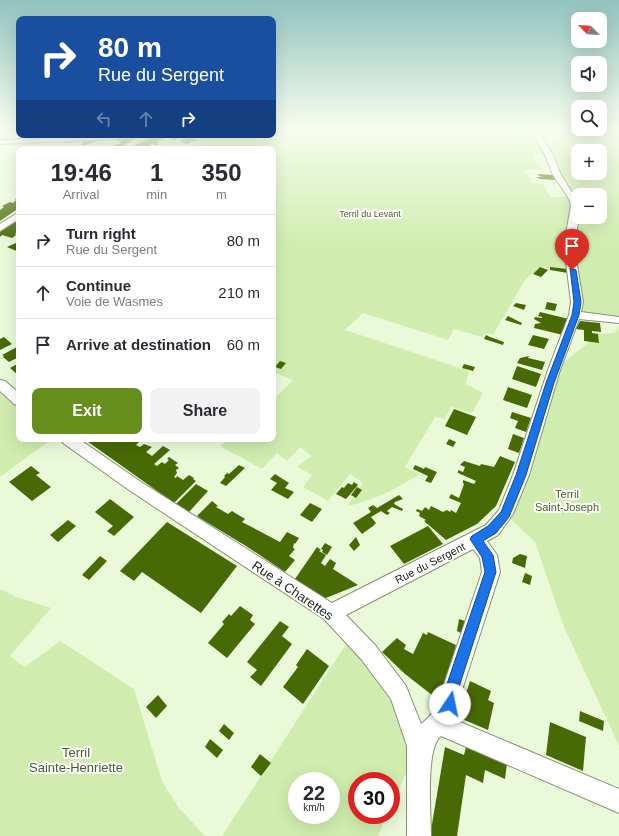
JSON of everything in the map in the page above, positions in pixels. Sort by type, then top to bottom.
[{"type":"street","name":"Rue du Sergent","points":[[331,613],[492,530],[505,514],[521,475],[548,390],[575,315],[577,302],[569,246],[575,204],[554,168]]},
{"type":"street","points":[[0,228],[16,217]]},
{"type":"street","points":[[575,315],[619,320]]},
{"type":"street","points":[[0,384],[16,398]]},
{"type":"street","name":"Rue à Charettes","points":[[72,442],[173,511],[331,613],[368,652],[399,693],[418,746],[419,836]]},
{"type":"street","points":[[419,766],[428,732],[439,724],[450,704],[452,690],[491,572],[488,555],[476,539]]},
{"type":"street","points":[[439,724],[619,801]]},
{"type":"green space","name":"Terril du Levant","points":[[276,168],[542,168],[543,169],[524,170],[532,183],[543,184],[550,197],[571,197],[571,224],[607,224],[607,188],[571,188],[571,195],[556,168],[571,168],[571,180],[607,180],[607,168],[619,168],[619,322],[575,315],[572,270],[540,267],[525,280],[493,335],[487,333],[482,337],[454,329],[448,340],[363,313],[345,330],[469,371],[466,384],[483,393],[472,413],[451,407],[445,419],[435,417],[405,467],[420,474],[367,501],[347,506],[363,483],[350,474],[328,501],[303,487],[312,475],[297,467],[311,456],[300,447],[287,461],[277,453],[262,469],[220,446],[225,442],[276,442],[276,397],[293,380],[276,373]]},
{"type":"green space","name":"Terril Saint-Joseph","points":[[619,325],[619,746],[564,627],[535,542],[505,514],[554,370],[599,334],[615,333]]},
{"type":"green space","points":[[0,382],[16,395],[16,442],[48,442],[0,477]]},
{"type":"green space","name":"Terril Sainte-Henriette","points":[[0,589],[16,597],[51,608],[10,656],[25,667],[60,641],[134,689],[162,781],[179,808],[205,836],[0,836]]},
{"type":"green space","points":[[352,635],[368,652],[418,746],[400,787],[400,772],[348,772],[348,824],[383,824],[378,836],[222,836]]},
{"type":"building","points":[[538,174],[554,175],[556,180],[540,179],[536,177],[543,177],[539,176]]},
{"type":"building","points":[[16,200],[16,210],[0,221],[0,210],[4,207],[2,206],[10,202],[13,203]]},
{"type":"building","points":[[16,221],[15,236],[12,238],[2,235],[0,237],[0,232]]},
{"type":"building","points":[[16,243],[16,251],[7,247]]},
{"type":"building","points":[[540,267],[548,270],[541,277],[533,274]]},
{"type":"building","points":[[550,267],[567,269],[568,273],[550,270]]},
{"type":"building","points":[[547,302],[557,304],[555,311],[545,309]]},
{"type":"building","points":[[516,303],[526,305],[524,310],[513,306]]},
{"type":"building","points":[[540,312],[569,319],[563,335],[534,328],[535,324],[541,323],[534,319],[535,317],[542,318],[538,316]]},
{"type":"building","points":[[508,316],[522,323],[521,325],[505,320]]},
{"type":"building","points":[[580,321],[600,323],[601,332],[592,331],[592,333],[598,334],[599,343],[584,341],[584,330],[576,329]]},
{"type":"building","points":[[486,335],[504,342],[503,345],[484,339]]},
{"type":"building","points":[[533,335],[549,339],[544,349],[528,345]]},
{"type":"building","points":[[4,337],[12,344],[0,350],[0,339]]},
{"type":"building","points":[[16,348],[16,358],[9,362],[2,355]]},
{"type":"building","points":[[529,356],[528,358],[545,362],[542,370],[517,363],[520,358]]},
{"type":"building","points":[[280,361],[286,363],[281,369],[276,367]]},
{"type":"building","points":[[464,364],[475,367],[473,371],[462,368]]},
{"type":"building","points":[[16,365],[16,373],[10,368]]},
{"type":"building","points":[[517,366],[541,374],[536,387],[512,379]]},
{"type":"building","points":[[508,387],[532,395],[527,408],[503,400]]},
{"type":"building","points":[[454,409],[476,417],[467,435],[445,426]]},
{"type":"building","points":[[512,412],[531,418],[526,432],[515,428],[518,421],[510,418]]},
{"type":"building","points":[[513,434],[524,438],[519,453],[508,449]]},
{"type":"building","points":[[449,439],[456,442],[453,447],[446,444]]},
{"type":"building","points":[[88,442],[139,442],[136,445],[140,447],[144,444],[152,447],[146,452],[152,456],[163,446],[170,450],[154,464],[157,466],[162,462],[165,464],[169,460],[167,459],[169,457],[178,463],[175,465],[179,468],[176,470],[177,473],[174,477],[176,478],[177,476],[183,480],[189,475],[196,481],[174,503]]},
{"type":"building","points":[[500,456],[515,462],[496,506],[477,524],[446,540],[424,521],[426,520],[419,516],[420,513],[416,511],[417,509],[422,511],[425,507],[429,510],[431,506],[443,512],[447,510],[450,512],[451,510],[456,513],[461,503],[449,498],[451,494],[459,498],[464,484],[463,480],[474,484],[476,481],[458,473],[458,470],[463,472],[465,467],[460,465],[464,461],[480,466],[481,464],[494,467]]},
{"type":"building","points":[[239,465],[245,468],[226,486],[220,483],[227,473],[229,474]]},
{"type":"building","points":[[415,465],[437,472],[431,483],[425,481],[428,476],[413,469]]},
{"type":"building","points":[[31,466],[40,473],[36,475],[51,487],[32,501],[9,482]]},
{"type":"building","points":[[275,474],[289,483],[285,488],[294,492],[288,499],[271,490],[277,483],[270,479]]},
{"type":"building","points":[[354,482],[358,485],[346,499],[336,494],[348,483],[352,485]]},
{"type":"building","points":[[196,484],[208,491],[189,512],[176,504]]},
{"type":"building","points":[[357,487],[362,490],[356,498],[351,495]]},
{"type":"building","points":[[399,495],[403,499],[395,502],[394,504],[403,509],[402,511],[392,507],[387,511],[390,513],[387,515],[381,511],[371,517],[376,523],[362,534],[353,523],[371,512],[368,508],[373,505],[377,508]]},
{"type":"building","points":[[110,499],[134,517],[114,536],[107,531],[113,526],[95,512]]},
{"type":"building","points":[[212,501],[218,506],[216,507],[228,514],[232,511],[245,519],[242,522],[280,542],[287,532],[299,538],[295,544],[294,543],[293,548],[295,549],[289,556],[295,560],[285,572],[197,516]]},
{"type":"building","points":[[310,503],[322,509],[312,522],[300,515]]},
{"type":"building","points":[[68,520],[76,526],[58,542],[50,535]]},
{"type":"building","points":[[167,522],[237,566],[201,613],[142,572],[134,581],[120,571]]},
{"type":"building","points":[[428,526],[443,544],[404,564],[390,546]]},
{"type":"building","points":[[356,537],[360,545],[354,551],[349,545]]},
{"type":"building","points":[[325,543],[332,547],[327,555],[322,552],[323,550],[321,549]]},
{"type":"building","points":[[317,547],[321,550],[319,551],[326,555],[321,563],[325,566],[330,559],[336,563],[333,569],[358,585],[326,598],[321,598],[295,579]]},
{"type":"building","points":[[520,554],[527,556],[525,568],[512,563],[513,558]]},
{"type":"building","points":[[100,556],[107,561],[89,580],[82,575]]},
{"type":"building","points":[[525,573],[532,576],[530,585],[522,582]]},
{"type":"building","points":[[240,606],[253,615],[250,620],[255,624],[227,658],[208,643],[224,624],[222,622],[229,614],[231,616]]},
{"type":"building","points":[[459,619],[465,621],[461,633],[457,631]]},
{"type":"building","points":[[280,621],[289,627],[282,636],[292,644],[261,686],[250,677],[257,670],[247,662]]},
{"type":"building","points":[[428,632],[456,645],[441,702],[405,674],[382,652],[397,638],[406,645],[404,649],[413,654],[423,633],[427,635]]},
{"type":"building","points":[[307,649],[329,666],[303,704],[283,687],[298,667],[296,665]]},
{"type":"building","points":[[470,681],[491,691],[488,700],[494,703],[488,730],[462,719],[460,713]]},
{"type":"building","points":[[158,695],[167,706],[156,718],[146,707]]},
{"type":"building","points":[[580,711],[604,721],[603,731],[579,721]]},
{"type":"building","points":[[550,722],[586,737],[583,771],[546,755]]},
{"type":"building","points":[[224,724],[234,733],[229,740],[219,731]]},
{"type":"building","points":[[210,739],[223,750],[217,758],[205,747]]},
{"type":"building","points":[[445,747],[464,755],[466,747],[507,763],[505,779],[485,770],[483,783],[466,775],[457,836],[431,836],[431,830]]},
{"type":"building","points":[[260,754],[271,763],[261,776],[251,767]]},
{"type":"route","points":[[450,704],[452,690],[491,572],[488,555],[476,539],[492,530],[505,514],[521,475],[554,370],[575,315],[577,302],[576,286],[572,270]]}]
